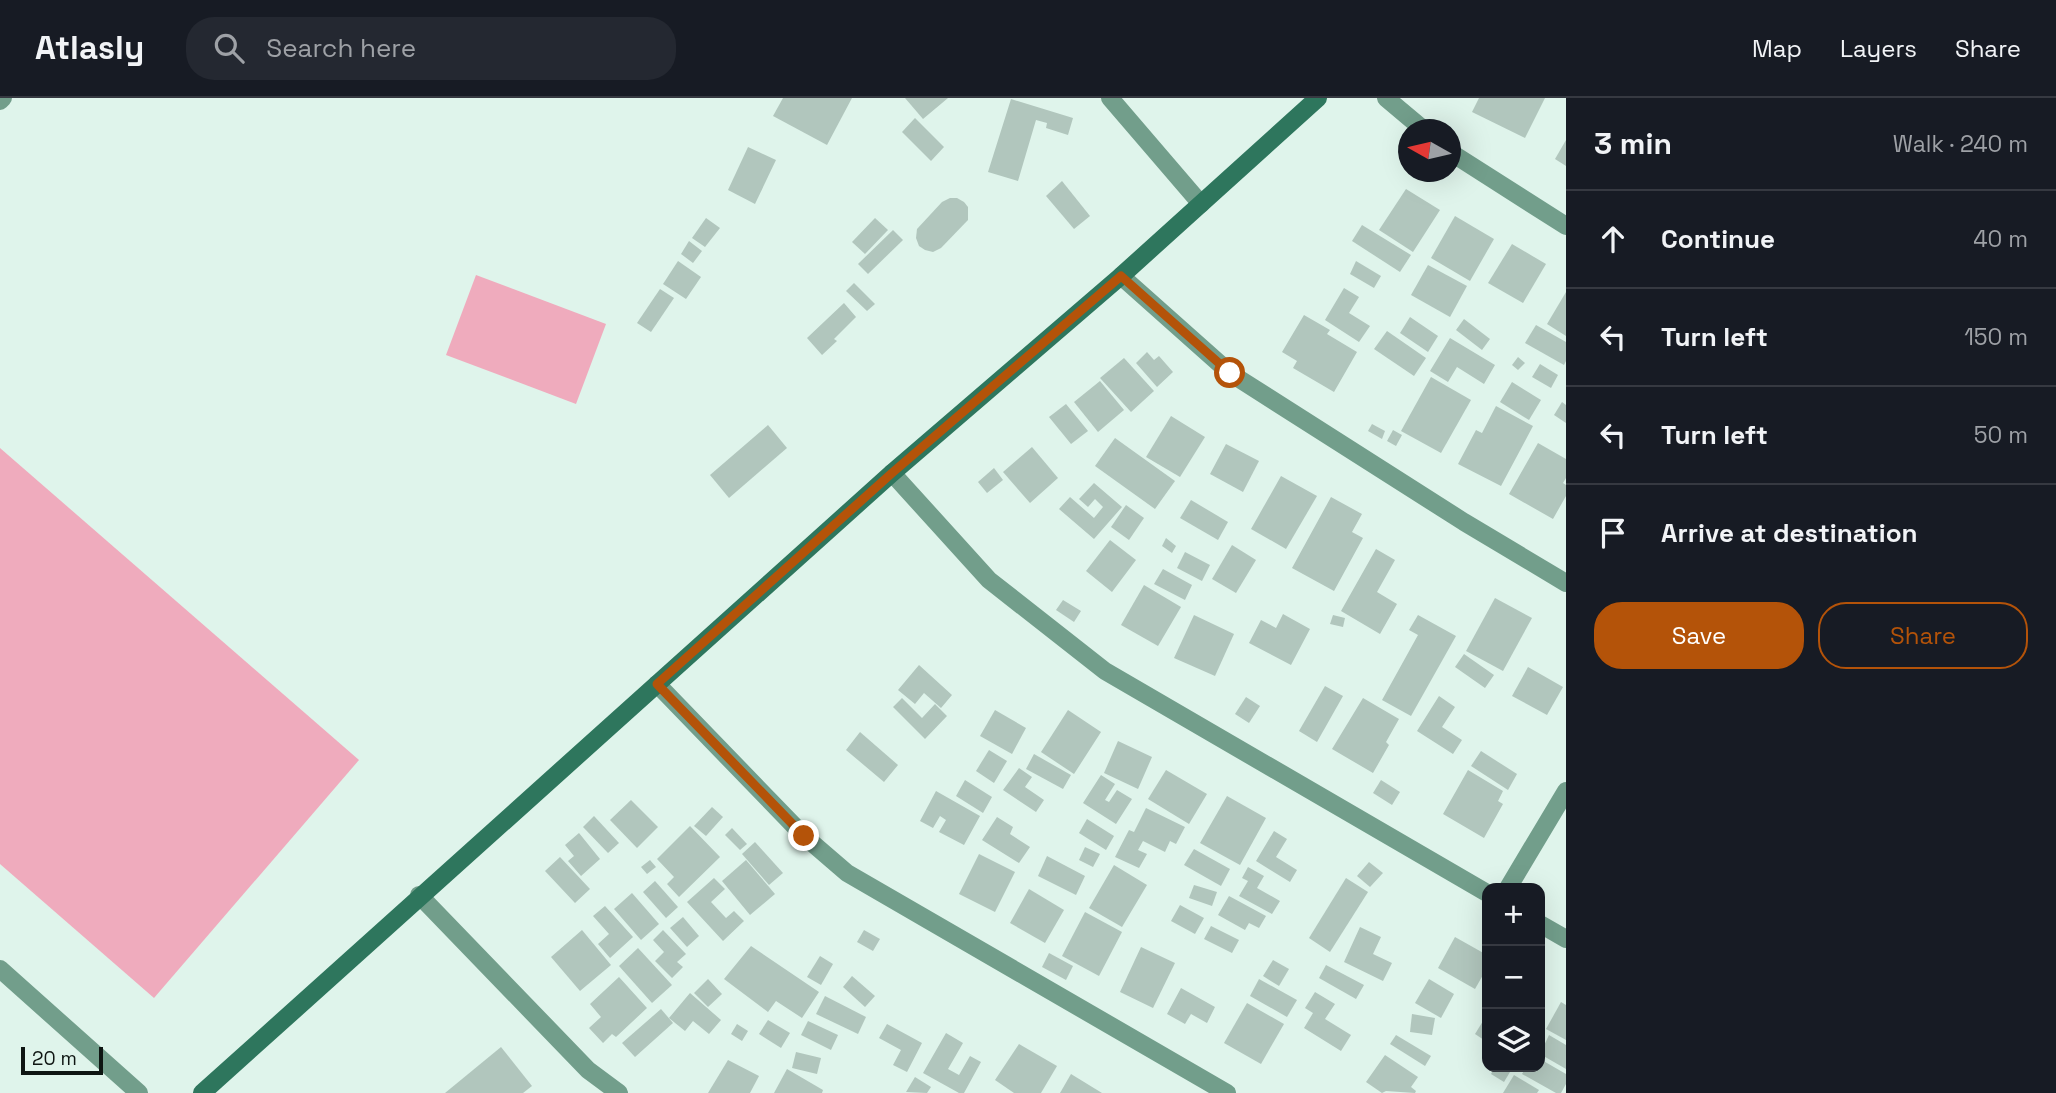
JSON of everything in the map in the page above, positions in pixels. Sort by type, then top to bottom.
[{"type":"street","points":[[1110,98],[1201,204]]},
{"type":"street","points":[[202,1093],[419,895],[892,473],[1121,276],[1318,98]]},
{"type":"street","points":[[1386,98],[1411,119]]},
{"type":"street","points":[[1461,158],[1566,226]]},
{"type":"street","points":[[1121,276],[1230,373],[1464,522],[1566,583]]},
{"type":"street","points":[[892,473],[989,580],[1105,671],[1482,890]]},
{"type":"street","points":[[657,684],[804,836],[847,873],[1227,1093]]},
{"type":"street","points":[[1511,883],[1566,791]]},
{"type":"street","points":[[419,895],[588,1070],[619,1093]]},
{"type":"street","points":[[1545,926],[1566,939]]},
{"type":"street","points":[[0,969],[139,1093]]},
{"type":"shaded area","points":[[476,275],[606,324],[576,404],[446,355]]},
{"type":"shaded area","points":[[0,448],[359,760],[154,998],[0,864]]},
{"type":"building","points":[[783,98],[852,98],[827,145],[773,116]]},
{"type":"building","points":[[905,98],[948,98],[923,119]]},
{"type":"building","points":[[1479,98],[1545,98],[1525,138],[1472,112]]},
{"type":"building","points":[[1011,99],[1073,118],[1068,135],[1046,128],[1047,123],[1036,120],[1018,181],[988,172]]},
{"type":"building","points":[[915,118],[944,147],[931,161],[902,132]]},
{"type":"building","points":[[1566,140],[1566,166],[1555,159]]},
{"type":"building","points":[[748,147],[776,160],[755,204],[728,190]]},
{"type":"building","points":[[1062,181],[1090,216],[1074,229],[1046,196]]},
{"type":"building","points":[[1406,189],[1440,210],[1413,252],[1379,230]]},
{"type":"building","points":[[950,198],[964,202],[968,207],[968,220],[941,248],[933,252],[925,250],[919,246],[917,229],[942,202]]},
{"type":"building","points":[[1455,216],[1494,239],[1470,281],[1431,258]]},
{"type":"building","points":[[706,218],[720,228],[705,247],[692,238]]},
{"type":"building","points":[[875,218],[888,230],[865,254],[852,242]]},
{"type":"building","points":[[1362,225],[1411,255],[1400,272],[1352,241]]},
{"type":"building","points":[[893,230],[903,240],[868,274],[858,264]]},
{"type":"building","points":[[689,241],[702,251],[693,263],[681,254]]},
{"type":"building","points":[[1512,244],[1546,264],[1523,303],[1488,283]]},
{"type":"building","points":[[678,261],[701,277],[686,299],[663,284]]},
{"type":"building","points":[[1356,261],[1381,276],[1374,288],[1350,274]]},
{"type":"building","points":[[1428,265],[1467,286],[1450,317],[1411,295]]},
{"type":"building","points":[[854,283],[875,304],[867,311],[846,291]]},
{"type":"building","points":[[1344,288],[1359,297],[1349,313],[1370,326],[1359,342],[1325,320]]},
{"type":"building","points":[[660,289],[674,298],[651,332],[637,323]]},
{"type":"building","points":[[1566,292],[1566,336],[1547,324]]},
{"type":"building","points":[[844,303],[856,317],[822,355],[807,338]]},
{"type":"building","points":[[1304,315],[1330,330],[1327,334],[1357,352],[1334,392],[1293,368],[1297,361],[1282,352]]},
{"type":"building","points":[[1410,317],[1438,336],[1428,352],[1400,333]]},
{"type":"building","points":[[1464,319],[1490,339],[1482,350],[1456,330]]},
{"type":"building","points":[[1536,325],[1566,342],[1564,365],[1525,343]]},
{"type":"building","points":[[1387,331],[1426,358],[1414,376],[1374,349]]},
{"type":"building","points":[[1450,338],[1495,365],[1484,384],[1457,367],[1448,382],[1430,371]]},
{"type":"building","points":[[1147,352],[1154,360],[1159,356],[1173,372],[1157,387],[1136,363]]},
{"type":"building","points":[[1518,357],[1525,363],[1518,370],[1512,365]]},
{"type":"building","points":[[1124,358],[1154,391],[1131,412],[1100,378]]},
{"type":"building","points":[[1540,364],[1558,375],[1551,388],[1532,377]]},
{"type":"building","points":[[1431,377],[1471,400],[1441,453],[1401,431]]},
{"type":"building","points":[[1100,381],[1124,410],[1098,432],[1074,402]]},
{"type":"building","points":[[1512,382],[1541,400],[1529,420],[1500,402]]},
{"type":"building","points":[[1562,402],[1566,405],[1566,423],[1554,415]]},
{"type":"building","points":[[1066,404],[1088,431],[1071,444],[1049,417]]},
{"type":"building","points":[[1496,406],[1533,426],[1501,486],[1458,464],[1476,430],[1482,433]]},
{"type":"building","points":[[1171,416],[1205,437],[1180,477],[1146,457]]},
{"type":"building","points":[[1372,424],[1385,431],[1382,439],[1368,431]]},
{"type":"building","points":[[768,425],[787,448],[729,498],[710,475]]},
{"type":"building","points":[[1393,430],[1402,435],[1396,446],[1387,441]]},
{"type":"building","points":[[1115,438],[1175,481],[1155,509],[1095,466]]},
{"type":"building","points":[[1538,443],[1566,459],[1566,478],[1563,483],[1566,485],[1566,496],[1553,519],[1509,494]]},
{"type":"building","points":[[1226,444],[1259,461],[1243,492],[1210,474]]},
{"type":"building","points":[[1032,447],[1058,478],[1030,503],[1003,472]]},
{"type":"building","points":[[994,468],[1003,480],[987,493],[978,482]]},
{"type":"building","points":[[1281,476],[1317,496],[1286,549],[1251,529]]},
{"type":"building","points":[[1094,483],[1122,507],[1094,539],[1059,509],[1070,497],[1094,518],[1103,507],[1095,499],[1088,507],[1079,499]]},
{"type":"building","points":[[1331,497],[1362,514],[1352,532],[1363,538],[1334,591],[1292,568]]},
{"type":"building","points":[[1191,500],[1228,522],[1218,540],[1180,518]]},
{"type":"building","points":[[1126,505],[1144,518],[1129,540],[1111,527]]},
{"type":"building","points":[[1166,538],[1176,546],[1172,553],[1162,546]]},
{"type":"building","points":[[1110,540],[1136,560],[1112,592],[1086,571]]},
{"type":"building","points":[[1232,545],[1256,560],[1236,593],[1212,579]]},
{"type":"building","points":[[1376,549],[1395,560],[1377,592],[1397,604],[1380,634],[1341,611]]},
{"type":"building","points":[[1185,552],[1210,565],[1202,581],[1177,568]]},
{"type":"building","points":[[1163,569],[1192,585],[1185,600],[1154,584]]},
{"type":"building","points":[[1144,585],[1181,607],[1158,646],[1121,625]]},
{"type":"building","points":[[1495,598],[1532,618],[1503,671],[1466,651]]},
{"type":"building","points":[[1063,600],[1081,611],[1074,622],[1056,610]]},
{"type":"building","points":[[1283,614],[1310,629],[1291,665],[1249,643],[1261,620],[1276,628]]},
{"type":"building","points":[[1194,615],[1234,634],[1215,676],[1174,658]]},
{"type":"building","points":[[1333,615],[1345,618],[1343,627],[1330,624]]},
{"type":"building","points":[[1418,615],[1456,636],[1411,716],[1382,700],[1418,635],[1409,630]]},
{"type":"building","points":[[1464,654],[1494,675],[1485,688],[1455,667]]},
{"type":"building","points":[[919,665],[952,695],[941,708],[924,693],[915,704],[898,690]]},
{"type":"building","points":[[1528,667],[1563,687],[1547,715],[1512,696]]},
{"type":"building","points":[[1325,686],[1343,696],[1317,742],[1299,731]]},
{"type":"building","points":[[1439,696],[1455,707],[1442,727],[1462,740],[1453,754],[1417,731]]},
{"type":"building","points":[[1246,697],[1260,706],[1249,723],[1235,714]]},
{"type":"building","points":[[902,698],[922,718],[935,704],[947,716],[925,739],[893,707]]},
{"type":"building","points":[[1363,698],[1399,719],[1386,742],[1389,745],[1373,773],[1332,749]]},
{"type":"building","points":[[995,710],[1026,728],[1012,754],[980,736]]},
{"type":"building","points":[[1068,710],[1101,732],[1074,774],[1041,752]]},
{"type":"building","points":[[860,732],[898,765],[884,782],[846,750]]},
{"type":"building","points":[[1118,741],[1152,757],[1138,789],[1104,773]]},
{"type":"building","points":[[989,750],[1007,761],[994,783],[976,771]]},
{"type":"building","points":[[1481,751],[1517,774],[1508,790],[1471,766]]},
{"type":"building","points":[[1034,754],[1071,775],[1063,789],[1026,769]]},
{"type":"building","points":[[1019,768],[1032,777],[1025,787],[1044,800],[1036,812],[1003,790]]},
{"type":"building","points":[[1166,770],[1207,794],[1189,824],[1148,799]]},
{"type":"building","points":[[1468,770],[1503,791],[1498,801],[1503,804],[1484,838],[1443,814]]},
{"type":"building","points":[[1101,775],[1115,784],[1105,800],[1109,802],[1117,790],[1132,799],[1116,824],[1083,803]]},
{"type":"building","points":[[965,780],[992,797],[983,813],[956,796]]},
{"type":"building","points":[[1381,780],[1400,792],[1392,805],[1373,793]]},
{"type":"building","points":[[936,791],[980,816],[964,845],[939,832],[946,820],[940,816],[933,828],[920,821]]},
{"type":"building","points":[[1227,796],[1266,818],[1240,865],[1200,843]]},
{"type":"building","points":[[631,800],[658,827],[637,848],[610,820]]},
{"type":"building","points":[[712,807],[723,817],[706,836],[694,826]]},
{"type":"building","points":[[1146,808],[1185,827],[1176,844],[1170,841],[1165,852],[1143,841],[1138,850],[1147,854],[1139,868],[1115,857],[1129,830],[1134,832]]},
{"type":"building","points":[[594,816],[619,843],[608,853],[583,827]]},
{"type":"building","points":[[997,817],[1013,827],[1010,834],[1030,847],[1019,863],[982,840]]},
{"type":"building","points":[[1087,819],[1114,836],[1106,850],[1079,833]]},
{"type":"building","points":[[690,826],[720,857],[679,897],[667,884],[674,877],[657,859]]},
{"type":"building","points":[[732,828],[747,844],[740,850],[725,835]]},
{"type":"building","points":[[1274,831],[1287,839],[1276,857],[1297,870],[1290,882],[1256,861]]},
{"type":"building","points":[[579,833],[600,859],[581,876],[568,861],[574,856],[565,845]]},
{"type":"building","points":[[755,842],[783,873],[769,885],[742,854]]},
{"type":"building","points":[[1085,847],[1100,854],[1093,867],[1079,860]]},
{"type":"building","points":[[1194,849],[1230,869],[1221,886],[1184,865]]},
{"type":"building","points":[[979,854],[1015,872],[995,912],[959,894]]},
{"type":"building","points":[[1047,856],[1085,876],[1076,895],[1038,876]]},
{"type":"building","points":[[560,857],[590,889],[575,903],[545,871]]},
{"type":"building","points":[[650,860],[656,867],[647,874],[641,867]]},
{"type":"building","points":[[746,860],[775,894],[750,915],[722,881]]},
{"type":"building","points":[[1369,862],[1383,873],[1370,887],[1357,876]]},
{"type":"building","points":[[1114,865],[1147,885],[1122,927],[1089,908]]},
{"type":"building","points":[[1248,867],[1264,876],[1257,888],[1280,901],[1272,914],[1239,896],[1248,881],[1242,878]]},
{"type":"building","points":[[714,878],[725,889],[711,902],[726,918],[734,911],[744,921],[723,941],[687,902]]},
{"type":"building","points":[[1346,878],[1368,892],[1330,952],[1309,938]]},
{"type":"building","points":[[655,881],[678,907],[666,918],[643,892]]},
{"type":"building","points":[[1194,885],[1217,892],[1212,906],[1189,898]]},
{"type":"building","points":[[1029,889],[1064,910],[1045,943],[1010,923]]},
{"type":"building","points":[[632,893],[659,924],[641,940],[614,909]]},
{"type":"building","points":[[1229,896],[1266,916],[1259,928],[1249,923],[1245,930],[1218,915]]},
{"type":"building","points":[[1180,905],[1204,918],[1195,934],[1171,921]]},
{"type":"building","points":[[605,906],[633,937],[610,958],[598,944],[609,934],[593,916]]},
{"type":"building","points":[[1085,912],[1122,932],[1099,976],[1062,956]]},
{"type":"building","points":[[683,917],[699,936],[687,947],[670,928]]},
{"type":"building","points":[[1211,926],[1239,940],[1232,953],[1204,939]]},
{"type":"building","points":[[1360,927],[1381,937],[1373,954],[1392,963],[1383,981],[1344,962]]},
{"type":"building","points":[[582,930],[611,965],[580,991],[551,957]]},
{"type":"building","points":[[663,930],[686,954],[677,962],[683,967],[672,978],[655,961],[664,952],[653,940]]},
{"type":"building","points":[[864,930],[880,939],[873,951],[857,942]]},
{"type":"building","points":[[1455,937],[1482,952],[1482,977],[1475,989],[1438,968]]},
{"type":"building","points":[[751,946],[819,992],[802,1018],[776,1001],[768,1012],[724,979]]},
{"type":"building","points":[[1141,947],[1175,963],[1153,1008],[1120,992]]},
{"type":"building","points":[[638,948],[672,985],[652,1003],[619,966]]},
{"type":"building","points":[[1049,953],[1073,966],[1066,980],[1042,967]]},
{"type":"building","points":[[820,956],[833,964],[821,985],[807,977]]},
{"type":"building","points":[[1273,960],[1289,969],[1279,986],[1263,976]]},
{"type":"building","points":[[1326,965],[1364,985],[1356,999],[1319,978]]},
{"type":"building","points":[[852,976],[875,996],[865,1007],[843,987]]},
{"type":"building","points":[[619,977],[647,1008],[616,1037],[612,1034],[603,1043],[589,1028],[601,1017],[590,1004]]},
{"type":"building","points":[[708,979],[722,994],[708,1007],[694,993]]},
{"type":"building","points":[[1259,979],[1297,1000],[1287,1017],[1250,996]]},
{"type":"building","points":[[1429,979],[1454,994],[1441,1018],[1415,1003]]},
{"type":"building","points":[[1181,988],[1215,1007],[1207,1023],[1191,1014],[1185,1024],[1167,1014]]},
{"type":"building","points":[[1315,992],[1335,1004],[1325,1019],[1351,1035],[1341,1051],[1304,1028],[1313,1013],[1305,1008]]},
{"type":"building","points":[[690,993],[721,1020],[709,1034],[693,1021],[685,1031],[669,1018]]},
{"type":"building","points":[[825,996],[866,1017],[858,1034],[816,1014]]},
{"type":"building","points":[[1561,1002],[1566,1005],[1566,1040],[1546,1029]]},
{"type":"building","points":[[1247,1003],[1284,1024],[1261,1064],[1224,1043]]},
{"type":"building","points":[[661,1009],[673,1023],[635,1057],[622,1043]]},
{"type":"building","points":[[1412,1014],[1435,1018],[1432,1035],[1410,1032]]},
{"type":"building","points":[[768,1020],[790,1033],[781,1048],[759,1034]]},
{"type":"building","points":[[808,1021],[838,1035],[831,1050],[801,1035]]},
{"type":"building","points":[[1482,1023],[1482,1039],[1475,1034]]},
{"type":"building","points":[[737,1024],[748,1031],[742,1041],[731,1034]]},
{"type":"building","points":[[887,1024],[922,1043],[907,1072],[893,1065],[901,1050],[879,1038]]},
{"type":"building","points":[[946,1033],[963,1043],[948,1069],[959,1075],[970,1056],[981,1062],[964,1093],[959,1093],[923,1073]]},
{"type":"building","points":[[1396,1035],[1431,1056],[1425,1066],[1390,1044]]},
{"type":"building","points":[[1549,1035],[1566,1045],[1566,1069],[1545,1057],[1545,1043]]},
{"type":"building","points":[[1019,1044],[1057,1066],[1041,1093],[1014,1093],[995,1080]]},
{"type":"building","points":[[501,1047],[532,1086],[523,1093],[445,1093]]},
{"type":"building","points":[[796,1052],[821,1058],[817,1074],[792,1068]]},
{"type":"building","points":[[1385,1055],[1418,1077],[1411,1087],[1415,1093],[1382,1093],[1366,1082]]},
{"type":"building","points":[[728,1060],[759,1076],[750,1093],[708,1093]]},
{"type":"building","points":[[1545,1062],[1566,1074],[1566,1084],[1561,1093],[1556,1093],[1522,1074],[1545,1072]]},
{"type":"building","points":[[787,1069],[823,1090],[822,1093],[774,1093]]},
{"type":"building","points":[[1492,1072],[1510,1072],[1504,1082],[1491,1074]]},
{"type":"building","points":[[1071,1074],[1102,1093],[1060,1093]]},
{"type":"building","points":[[1514,1075],[1539,1090],[1537,1093],[1503,1093]]},
{"type":"building","points":[[915,1077],[931,1087],[927,1093],[906,1092]]},
{"type":"route","points":[[804,836],[657,684],[892,473],[1121,276],[1230,373]]}]
